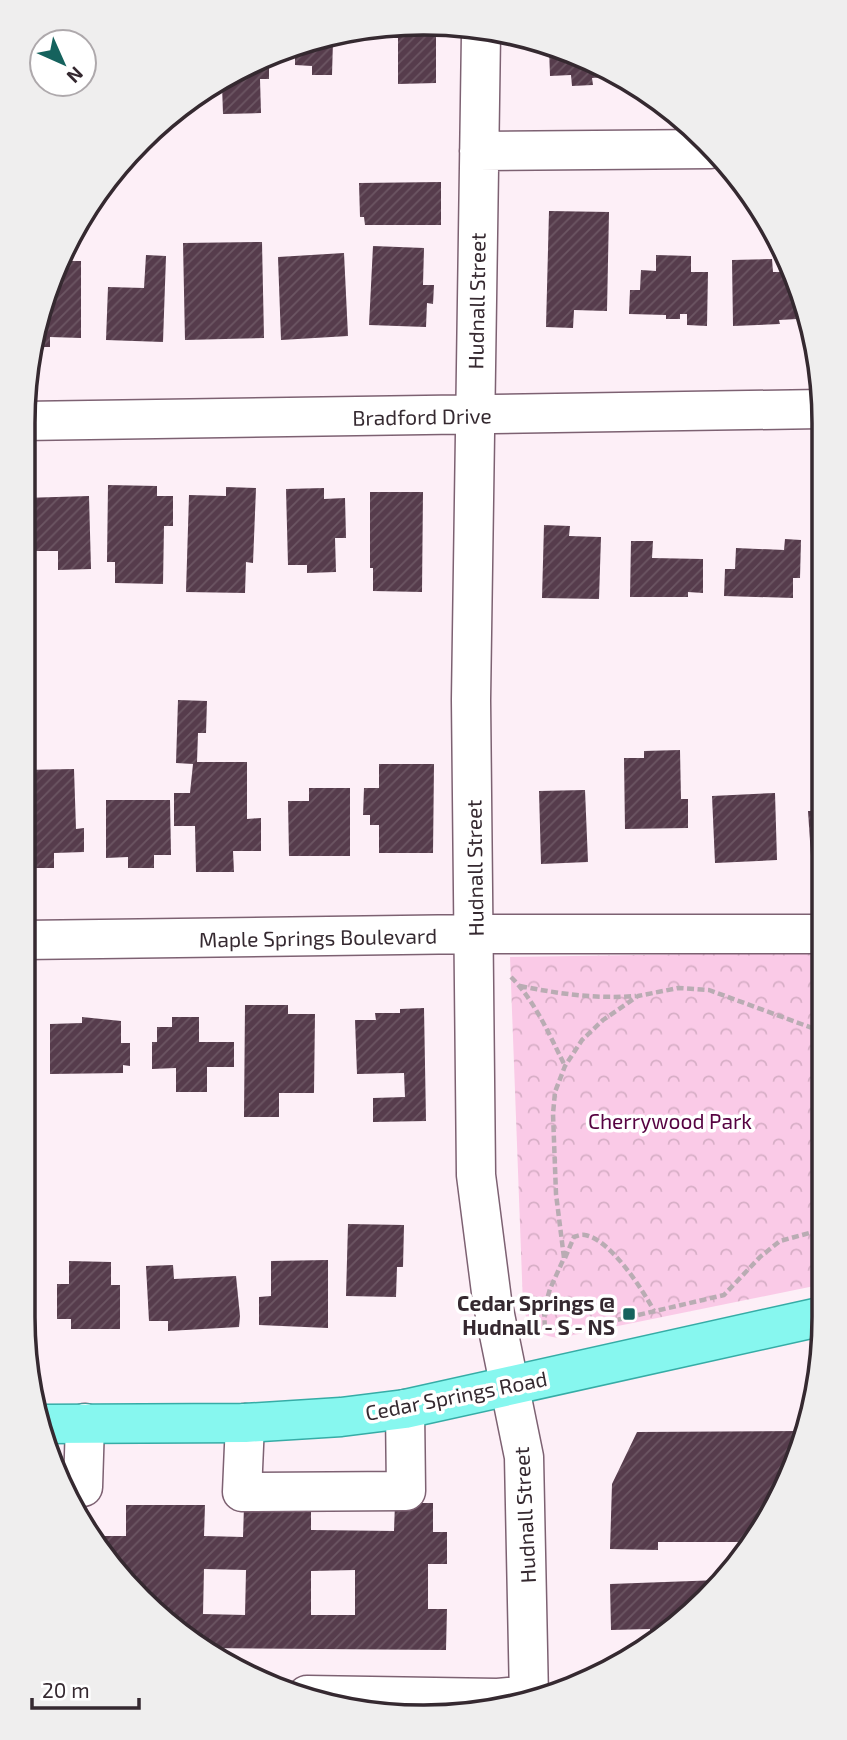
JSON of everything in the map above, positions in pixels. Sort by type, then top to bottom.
[{"type":"main road","name":"Cedar Springs Road","points":[[50,1424],[245,1423],[341,1417],[405,1409],[812,1319]]},
{"type":"street","name":"Hudnall Street","points":[[481,39],[471,700],[476,1175],[492,1300],[524,1457],[529,1690]]},
{"type":"street","points":[[479,151],[698,149]]},
{"type":"street","name":"Bradford Drive","points":[[35,421],[811,409]]},
{"type":"street","name":"Maple Springs Boulevard","points":[[35,940],[475,934],[812,934]]},
{"type":"street","points":[[245,1423],[242,1492],[406,1491],[405,1409]]},
{"type":"street","points":[[75,1487],[83,1487],[85,1423]]},
{"type":"street","points":[[337,1695],[499,1698]]},
{"type":"path","points":[[510,976],[519,986],[565,1066]]},
{"type":"path","points":[[519,986],[590,998],[638,996],[678,988],[709,990],[812,1028]]},
{"type":"path","points":[[565,1258],[556,1194],[553,1114],[555,1092],[565,1066],[582,1040],[603,1020],[638,996]]},
{"type":"path","points":[[654,1311],[641,1286],[600,1242],[584,1235],[574,1237],[550,1289],[544,1309],[545,1330],[565,1332],[724,1295],[760,1257],[780,1241],[812,1232]]},
{"type":"green space","name":"Cherrywood Park","points":[[812,952],[812,1286],[559,1338],[545,1335],[530,1324],[523,1305],[510,957]]},
{"type":"building","points":[[436,35],[436,83],[398,84],[398,38],[380,38]]},
{"type":"building","points":[[333,46],[332,75],[312,75],[312,66],[295,65],[295,58]]},
{"type":"building","points":[[549,56],[600,78],[592,78],[593,85],[572,86],[571,75],[550,76]]},
{"type":"building","points":[[269,68],[269,79],[260,79],[261,113],[223,114],[222,91]]},
{"type":"building","points":[[441,182],[441,225],[365,225],[364,217],[360,217],[359,183]]},
{"type":"building","points":[[549,211],[609,212],[607,311],[574,310],[573,328],[546,327]]},
{"type":"building","points":[[262,242],[264,338],[185,340],[183,243]]},
{"type":"building","points":[[373,246],[424,248],[423,285],[434,285],[433,304],[427,303],[426,327],[369,325]]},
{"type":"building","points":[[344,253],[348,336],[281,340],[278,257]]},
{"type":"building","points":[[146,255],[166,256],[163,342],[106,340],[108,287],[144,288]]},
{"type":"building","points":[[656,255],[691,256],[691,272],[708,272],[707,326],[687,325],[687,314],[680,314],[680,319],[666,319],[666,315],[629,314],[630,290],[640,290],[641,270],[656,271]]},
{"type":"building","points":[[772,259],[773,272],[781,272],[797,319],[779,320],[780,324],[733,326],[732,260]]},
{"type":"building","points":[[71,261],[81,261],[81,338],[50,337],[50,347],[42,347],[56,299]]},
{"type":"building","points":[[108,485],[157,486],[157,496],[173,496],[173,526],[164,526],[163,584],[115,583],[115,562],[107,562]]},
{"type":"building","points":[[226,487],[256,488],[253,563],[246,562],[245,593],[186,592],[189,495],[226,496]]},
{"type":"building","points":[[324,488],[324,499],[345,498],[346,538],[335,538],[336,572],[307,573],[307,565],[288,565],[286,489]]},
{"type":"building","points":[[370,492],[423,492],[422,592],[373,591],[373,568],[370,568]]},
{"type":"building","points":[[89,496],[91,569],[58,570],[58,551],[35,551],[35,498]]},
{"type":"building","points":[[544,525],[570,526],[569,536],[601,537],[599,599],[542,598]]},
{"type":"building","points":[[785,539],[801,540],[800,578],[793,578],[793,598],[724,596],[725,569],[735,569],[736,548],[784,550]]},
{"type":"building","points":[[631,541],[653,541],[652,558],[703,559],[703,593],[688,592],[688,597],[630,597]]},
{"type":"building","points":[[178,700],[207,701],[206,733],[198,733],[197,762],[247,762],[247,819],[261,818],[261,851],[233,851],[234,872],[196,872],[195,826],[174,826],[174,793],[190,793],[193,764],[176,763]]},
{"type":"building","points":[[680,750],[681,799],[688,799],[688,828],[625,829],[624,758],[644,758],[644,751]]},
{"type":"building","points":[[379,764],[434,764],[433,853],[379,853],[379,825],[370,825],[370,815],[363,815],[364,788],[379,788]]},
{"type":"building","points":[[74,769],[76,829],[84,828],[84,852],[54,853],[54,868],[35,868],[35,770]]},
{"type":"building","points":[[309,788],[350,788],[350,856],[289,856],[288,801],[309,801]]},
{"type":"building","points":[[585,790],[588,862],[541,864],[539,791]]},
{"type":"building","points":[[775,793],[777,860],[715,863],[712,796]]},
{"type":"building","points":[[106,800],[170,800],[171,855],[154,855],[154,868],[128,868],[128,857],[106,858]]},
{"type":"building","points":[[808,811],[812,811],[812,856],[811,856]]},
{"type":"building","points":[[245,1005],[288,1005],[288,1014],[315,1014],[314,1093],[279,1093],[279,1117],[244,1117]]},
{"type":"building","points":[[424,1008],[426,1121],[373,1122],[373,1098],[405,1097],[404,1073],[357,1074],[355,1020],[376,1020],[375,1013],[400,1013],[400,1009]]},
{"type":"building","points":[[82,1017],[121,1021],[121,1043],[130,1043],[130,1066],[123,1065],[123,1073],[50,1074],[50,1024],[82,1023]]},
{"type":"building","points":[[172,1017],[199,1017],[199,1042],[234,1042],[234,1067],[207,1067],[207,1092],[176,1092],[176,1068],[152,1069],[152,1042],[157,1042],[157,1027],[172,1027]]},
{"type":"building","points":[[348,1224],[404,1225],[403,1267],[397,1267],[396,1297],[346,1296]]},
{"type":"building","points":[[328,1260],[328,1328],[259,1325],[259,1297],[271,1296],[271,1261]]},
{"type":"building","points":[[69,1261],[111,1262],[111,1285],[120,1285],[120,1329],[71,1329],[71,1319],[57,1319],[57,1284],[69,1284]]},
{"type":"building","points":[[173,1265],[174,1279],[236,1276],[239,1327],[168,1331],[168,1321],[149,1321],[146,1266]]},
{"type":"building","points":[[794,1431],[772,1488],[740,1542],[658,1542],[658,1550],[610,1549],[612,1484],[637,1432]]},
{"type":"building","points":[[311,1500],[311,1530],[394,1531],[395,1503],[433,1503],[433,1532],[447,1532],[447,1564],[428,1564],[428,1609],[447,1609],[446,1650],[221,1648],[167,1609],[131,1573],[103,1536],[126,1536],[126,1505],[205,1505],[204,1536],[243,1537],[244,1506]],"holes":[[[204,1569],[246,1570],[245,1615],[203,1614]],[[355,1570],[355,1615],[311,1615],[311,1571]]]},
{"type":"building","points":[[709,1580],[680,1609],[650,1632],[650,1629],[611,1630],[610,1584]]},
{"type":"place","name":"Cedar Springs @ Hudnall - S - NS","points":[[629,1314]]}]
